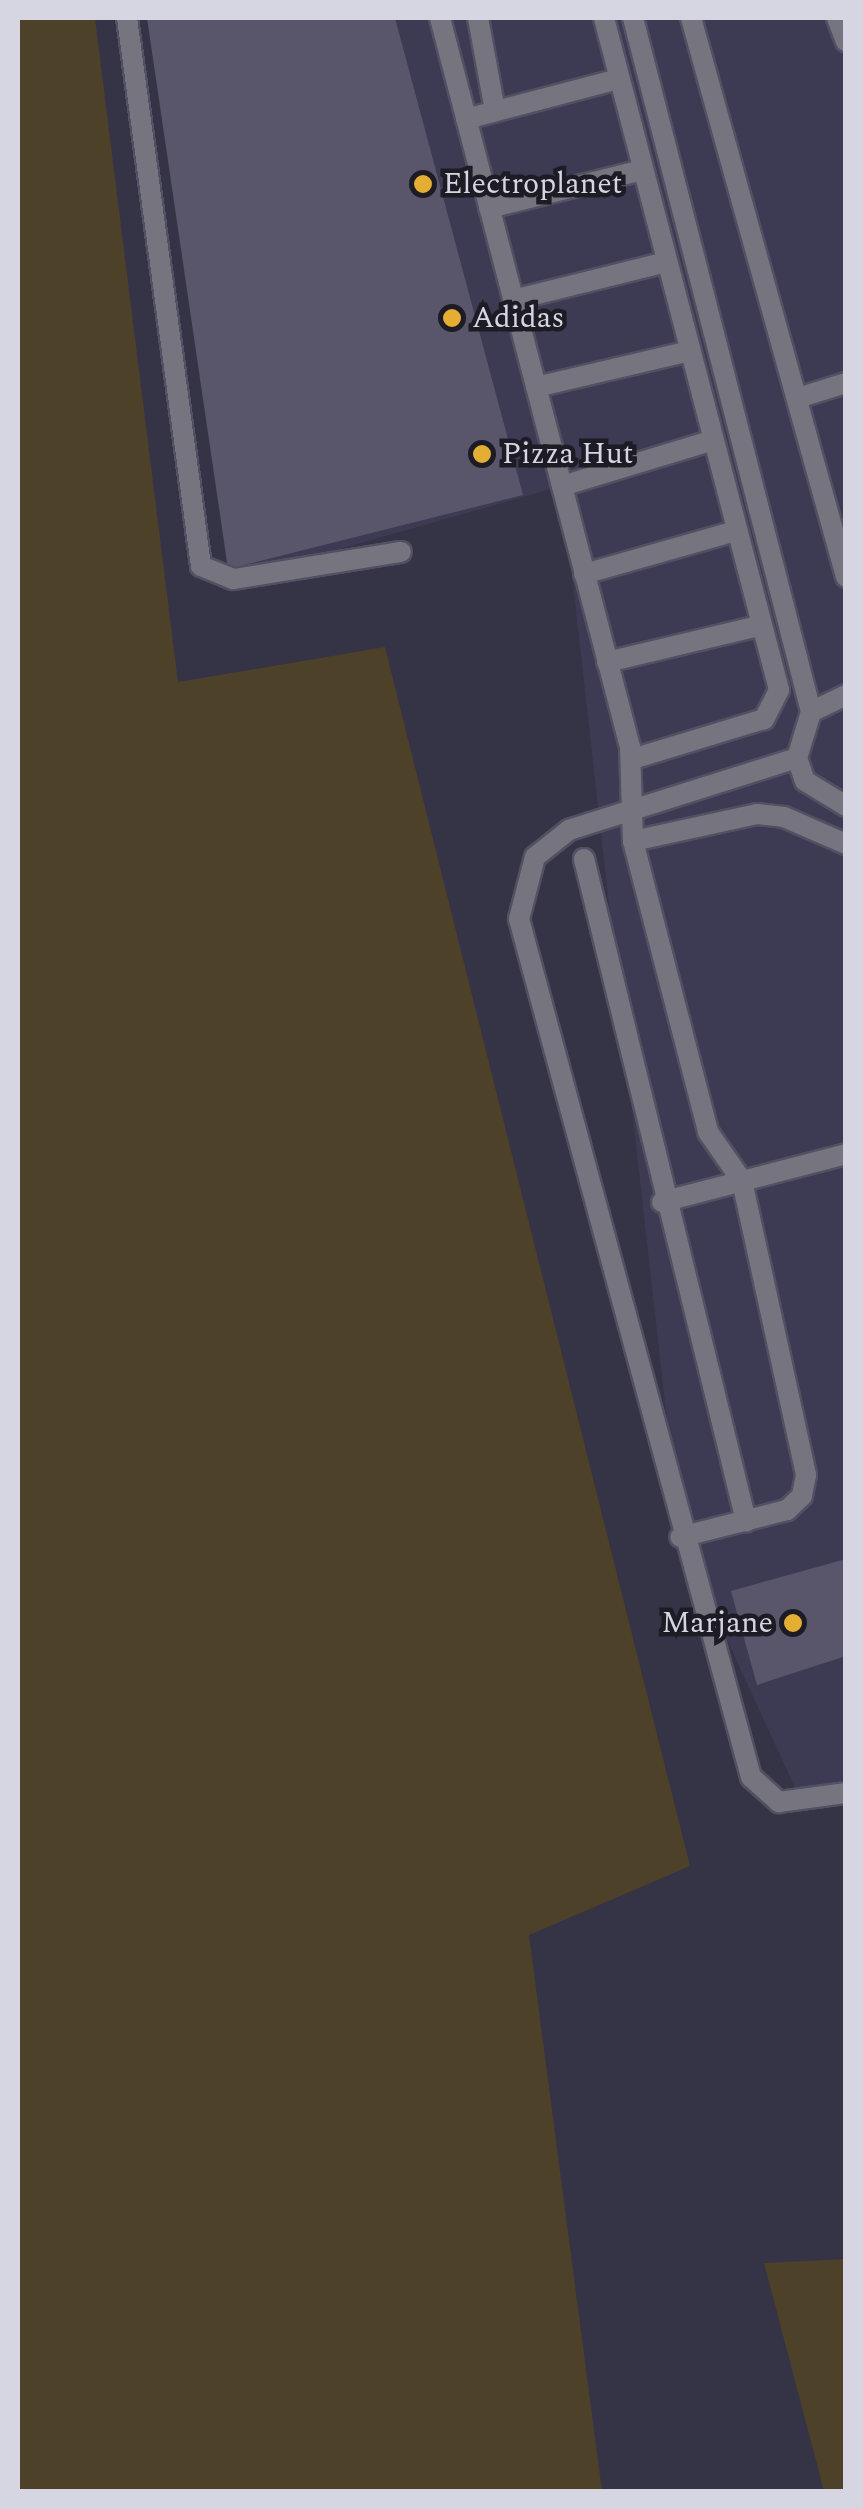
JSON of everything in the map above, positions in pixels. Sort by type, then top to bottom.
[{"type":"lane","points":[[127,18],[201,566],[234,579],[401,552]]},
{"type":"lane","points":[[440,18],[632,759],[633,841],[708,1132],[742,1181],[806,1475],[796,1504],[680,1537]]},
{"type":"lane","points":[[478,18],[494,111]]},
{"type":"lane","points":[[604,18],[779,690],[773,712],[632,759]]},
{"type":"lane","points":[[633,18],[811,712],[797,758],[806,781],[846,806]]},
{"type":"lane","points":[[690,18],[846,577]]},
{"type":"lane","points":[[837,18],[846,41]]},
{"type":"lane","points":[[466,119],[618,79]]},
{"type":"lane","points":[[489,208],[642,170]]},
{"type":"lane","points":[[513,300],[666,262]]},
{"type":"lane","points":[[536,388],[689,351]]},
{"type":"lane","points":[[798,398],[846,384]]},
{"type":"lane","points":[[562,486],[713,440]]},
{"type":"lane","points":[[584,574],[736,530]]},
{"type":"lane","points":[[607,662],[762,625]]},
{"type":"lane","points":[[811,712],[846,695]]},
{"type":"lane","points":[[797,758],[633,810],[547,844],[523,886],[519,920],[680,1537],[758,1788],[790,1803],[846,1793]]},
{"type":"lane","points":[[633,841],[758,814],[784,816],[846,844]]},
{"type":"lane","points":[[584,859],[662,1202],[746,1521]]},
{"type":"lane","points":[[662,1202],[846,1154]]},
{"type":"shaded area","points":[[18,18],[95,18],[178,682],[385,647],[690,1866],[529,1935],[602,2491],[18,2491]]},
{"type":"shaded area","points":[[167,18],[845,18],[845,1798],[801,1801],[680,1537],[562,486],[234,579]]},
{"type":"shaded area","points":[[845,2259],[845,2491],[824,2491],[764,2263]]},
{"type":"building","points":[[147,18],[395,18],[523,495],[228,569]]},
{"type":"building","name":"Marjane","points":[[846,1559],[846,1656],[757,1685],[731,1591]]},
{"type":"place","name":"Electroplanet","points":[[423,184]]},
{"type":"place","name":"Adidas","points":[[452,318]]},
{"type":"place","name":"Pizza Hut","points":[[482,454]]},
{"type":"place","name":"Marjane","points":[[793,1623]]}]
